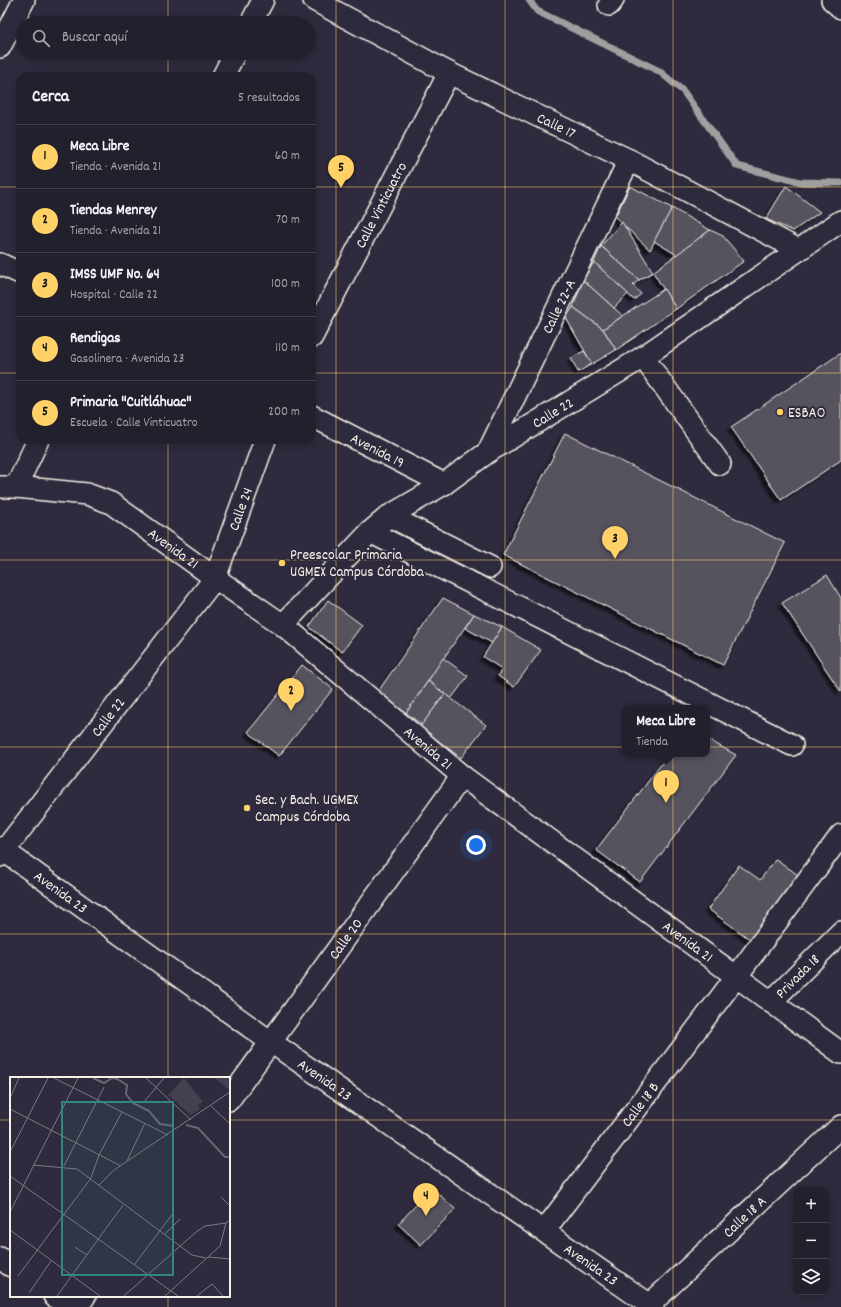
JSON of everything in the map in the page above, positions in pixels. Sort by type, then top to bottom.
[{"type":"street","points":[[0,47],[24,0]]},
{"type":"street","points":[[255,16],[264,0]]},
{"type":"street","name":"Calle 17","points":[[314,0],[449,74],[629,160],[799,250]]},
{"type":"street","points":[[832,0],[841,8]]},
{"type":"street","points":[[225,72],[231,60]]},
{"type":"street","name":"Calle Vinticuatro","points":[[316,329],[449,74]]},
{"type":"street","name":"Calle 22-A","points":[[488,452],[629,160]]},
{"type":"street","name":"Calle 22","points":[[283,625],[370,532],[389,516],[444,484],[488,452],[643,357],[841,221]]},
{"type":"street","points":[[0,264],[16,271]]},
{"type":"street","points":[[643,357],[720,464]]},
{"type":"street","name":"Avenida 19","points":[[316,418],[444,484]]},
{"type":"street","points":[[8,487],[35,444]]},
{"type":"street","name":"Calle 24","points":[[215,578],[264,444]]},
{"type":"street","name":"Avenida 21","points":[[8,487],[87,494],[111,503],[283,625],[462,776],[841,1053]]},
{"type":"street","points":[[389,516],[490,567]]},
{"type":"street","points":[[370,532],[792,745]]},
{"type":"street","name":"Calle 22","points":[[1,852],[215,578]]},
{"type":"street","name":"Calle 20","points":[[230,1099],[462,776]]},
{"type":"street","name":"Calle 18 B","points":[[544,1231],[841,835]]},
{"type":"street","name":"Avenida 23","points":[[1,852],[650,1306]]},
{"type":"street","name":"Privada 18","points":[[771,1002],[841,932]]},
{"type":"street","name":"Calle 18 A","points":[[650,1306],[841,1126]]},
{"type":"street","points":[[0,1258],[10,1265]]},
{"type":"street","points":[[55,1297],[69,1307]]},
{"type":"street","points":[[77,1307],[84,1297]]},
{"type":"building","points":[[630,186],[672,208],[650,250],[615,217]]},
{"type":"building","points":[[786,186],[820,212],[793,231],[766,219]]},
{"type":"building","points":[[672,208],[710,230],[677,255],[654,241]]},
{"type":"building","points":[[622,222],[653,272],[639,280],[601,246]]},
{"type":"building","points":[[710,230],[723,236],[744,261],[676,309],[653,272]]},
{"type":"building","points":[[601,246],[639,280],[633,285],[641,294],[634,300],[594,262]]},
{"type":"building","points":[[594,262],[628,294],[614,308],[583,280]]},
{"type":"building","points":[[583,280],[623,316],[603,329],[573,307]]},
{"type":"building","points":[[664,289],[676,309],[616,350],[603,329]]},
{"type":"building","points":[[573,307],[603,329],[616,350],[592,364],[566,318]]},
{"type":"building","points":[[584,351],[592,364],[578,372],[571,358]]},
{"type":"building","points":[[841,353],[841,460],[781,500],[731,427]]},
{"type":"building","points":[[565,433],[785,543],[723,665],[503,555]]},
{"type":"building","points":[[827,575],[841,598],[841,692],[782,603]]},
{"type":"building","points":[[443,598],[474,614],[406,713],[377,693]]},
{"type":"building","points":[[328,600],[362,625],[342,652],[309,627]]},
{"type":"building","points":[[474,614],[502,627],[492,643],[465,628]]},
{"type":"building","points":[[502,627],[541,650],[514,687],[498,676],[502,669],[483,657]]},
{"type":"building","points":[[443,658],[468,676],[451,699],[428,681]]},
{"type":"building","points":[[302,665],[333,689],[279,756],[248,732]]},
{"type":"building","points":[[428,681],[445,694],[422,725],[406,713]]},
{"type":"building","points":[[445,694],[486,725],[461,758],[420,727]]},
{"type":"building","points":[[710,741],[736,755],[640,882],[596,850],[667,757],[710,757]]},
{"type":"building","points":[[776,859],[798,875],[751,940],[708,909],[739,865],[760,880]]},
{"type":"building","points":[[432,1188],[455,1209],[421,1245],[398,1224]]},
{"type":"waterway","points":[[529,0],[537,11],[659,71],[683,91],[737,166],[800,182],[841,183]]},
{"type":"place","name":"Primaria \"Cuitláhuac\"","points":[[341,188]]},
{"type":"place","name":"ESBAO","points":[[780,412]]},
{"type":"place","name":"IMSS UMF No. 64","points":[[615,559]]},
{"type":"place","name":"Preescolar Primaria UGMEX Campus Córdoba","points":[[282,563]]},
{"type":"place","name":"Tiendas Menrey","points":[[291,711]]},
{"type":"place","name":"Meca Libre","points":[[666,803]]},
{"type":"place","name":"Sec. y Bach. UGMEX Campus Córdoba","points":[[247,808]]},
{"type":"place","name":"Rendigas","points":[[426,1216]]}]
